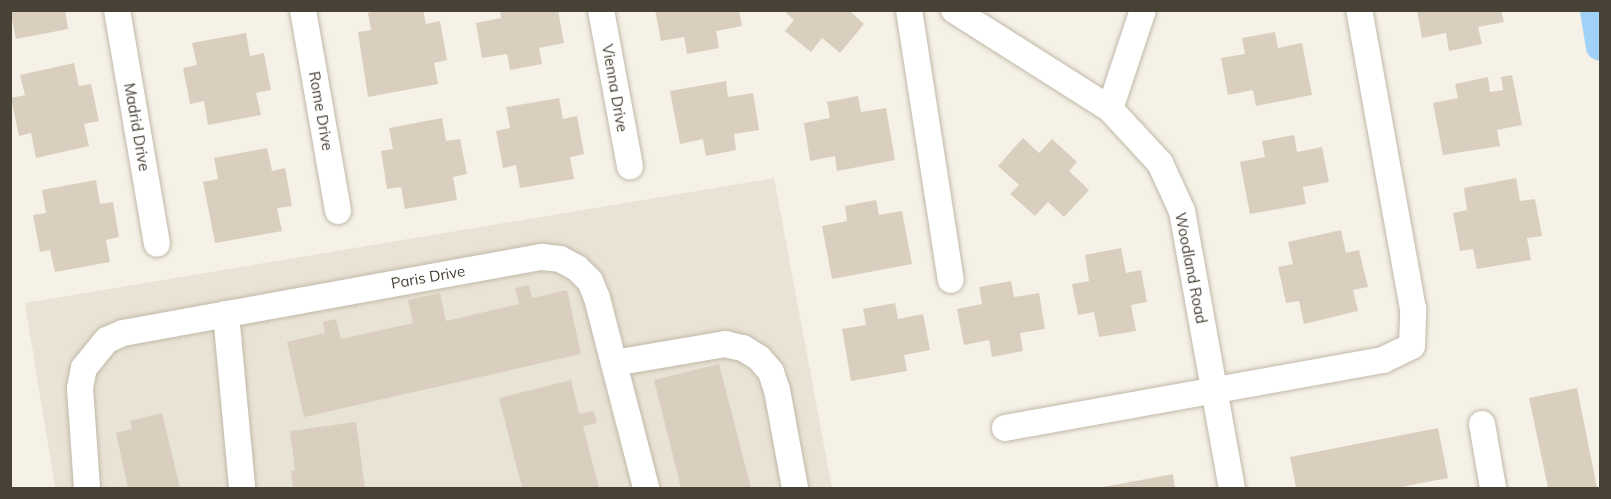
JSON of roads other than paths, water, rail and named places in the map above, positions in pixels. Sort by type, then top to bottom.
[{"type":"street","name":"Madrid Drive","points":[[117,10],[157,244]]},
{"type":"street","name":"Rome Drive","points":[[303,10],[338,211]]},
{"type":"street","name":"Vienna Drive","points":[[601,10],[630,166]]},
{"type":"street","points":[[909,10],[951,280]]},
{"type":"street","name":"Woodland Road","points":[[954,10],[1110,109],[1160,163],[1182,211],[1232,489]]},
{"type":"street","points":[[1110,109],[1143,10]]},
{"type":"street","points":[[1005,428],[1383,360],[1412,346],[1413,309],[1359,10]]},
{"type":"street","name":"Paris Drive","points":[[87,489],[80,388],[84,368],[93,352],[106,340],[123,333],[542,257],[560,259],[590,281],[614,363]]},
{"type":"street","points":[[226,314],[242,489]]},
{"type":"street","points":[[646,489],[614,363],[725,344],[743,348],[759,358],[771,372],[777,390],[795,489]]},
{"type":"street","points":[[1482,424],[1493,489]]},
{"type":"waterway","points":[[1594,10],[1600,47]]}]
